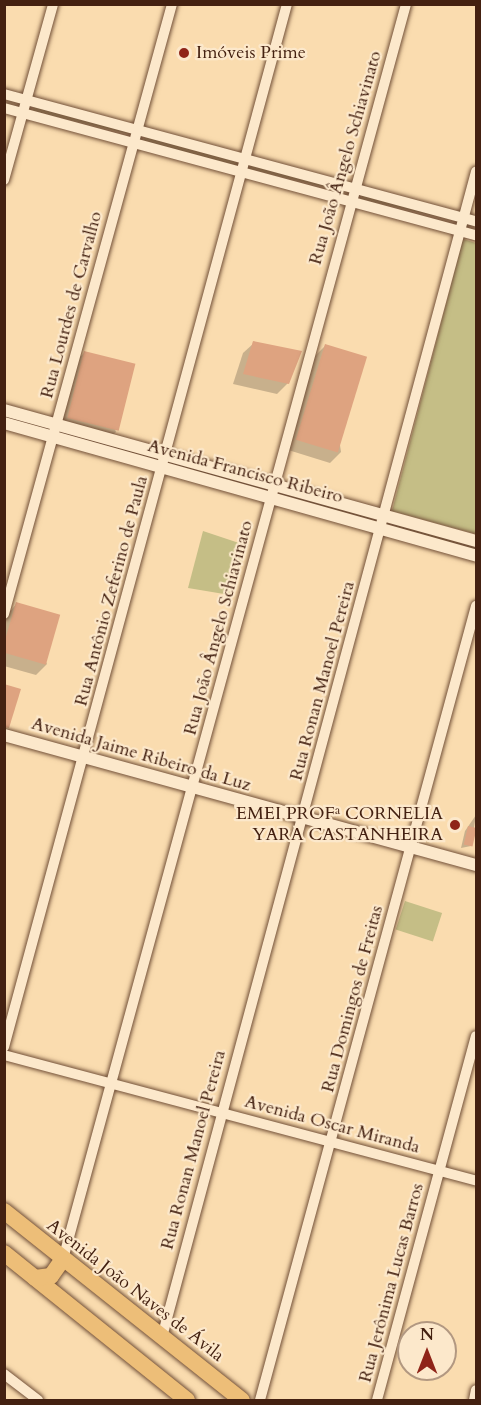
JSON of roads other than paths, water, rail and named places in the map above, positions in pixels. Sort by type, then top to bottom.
[{"type":"main road","name":"Avenida João Naves de Ávila","points":[[4,1212],[242,1401]]},
{"type":"main road","points":[[4,1254],[187,1401]]},
{"type":"main road","points":[[35,1278],[51,1276],[63,1259]]},
{"type":"street","points":[[4,180],[52,4]]},
{"type":"street","name":"Rua Lourdes de Carvalho","points":[[4,614],[172,4]]},
{"type":"street","name":"Rua Antônio Zeferino de Paula","points":[[4,1047],[163,468],[287,4]]},
{"type":"street","name":"Rua João Ângelo Schiavinato","points":[[63,1259],[114,1084],[354,188],[406,4]]},
{"type":"street","points":[[4,94],[477,221]]},
{"type":"street","points":[[4,108],[477,235]]},
{"type":"street","name":"Rua Ronan Manoel Pereira","points":[[162,1337],[221,1112],[384,523],[477,172]]},
{"type":"street","name":"Avenida Francisco Ribeiro","points":[[4,410],[163,468],[272,492],[384,523],[477,556]]},
{"type":"street","name":"Avenida Francisco Ribeiro","points":[[4,423],[54,430],[166,455],[272,492]]},
{"type":"street","name":"Avenida Francisco Ribeiro","points":[[384,523],[477,541]]},
{"type":"street","name":"Rua Domingos de Freitas","points":[[260,1401],[477,606]]},
{"type":"street","name":"Avenida Jaime Ribeiro da Luz","points":[[4,735],[477,866]]},
{"type":"street","name":"Rua Jerônima Lucas Barros","points":[[377,1401],[477,1036]]},
{"type":"street","name":"Avenida Oscar Miranda","points":[[4,1055],[331,1140],[477,1181]]},
{"type":"street","points":[[4,1374],[38,1401]]},
{"type":"street","points":[[474,1401],[477,1390]]},
{"type":"place","name":"Imóveis Prime","points":[[184,53]]},
{"type":"place","name":"EMEI PROFª CORNELIA YARA CASTANHEIRA","points":[[455,825]]}]
